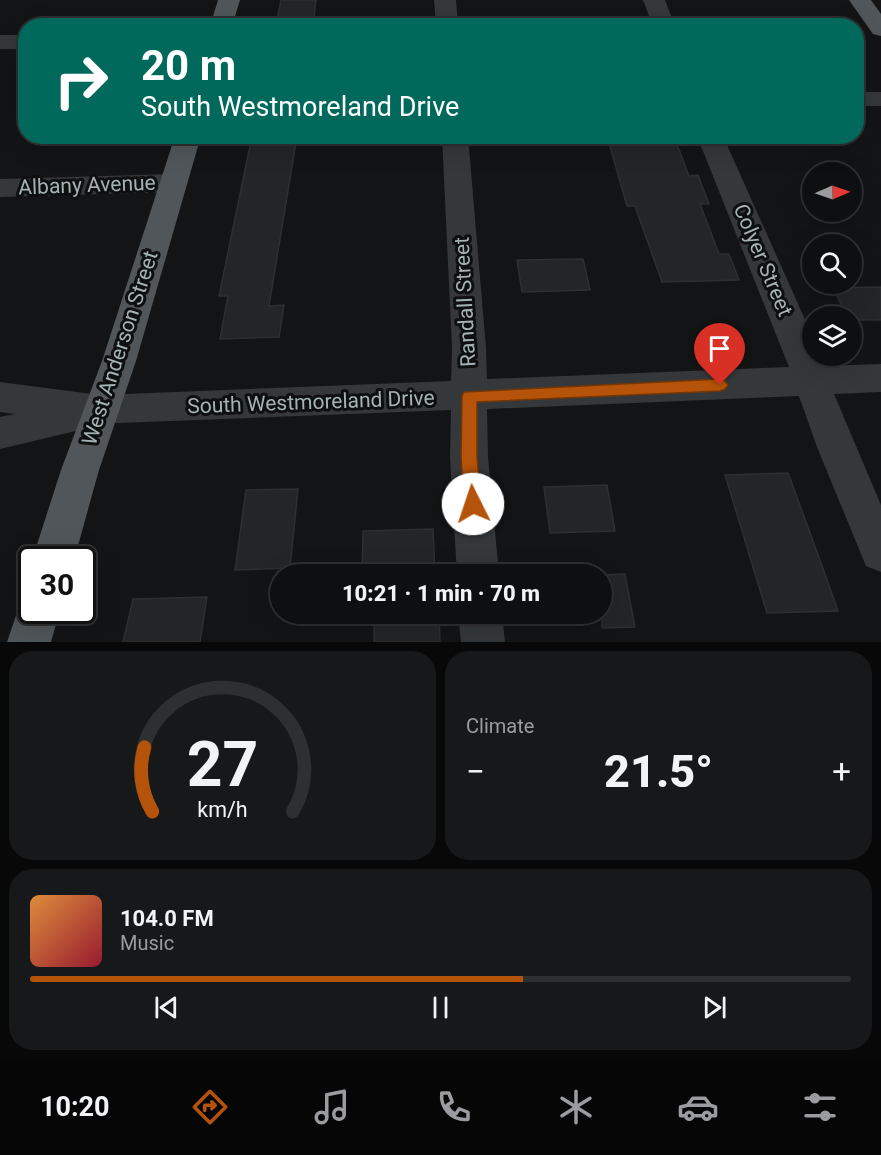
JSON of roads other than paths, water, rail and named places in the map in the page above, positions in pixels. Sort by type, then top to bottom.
[{"type":"main road","points":[[223,18],[228,0]]},
{"type":"main road","points":[[860,0],[881,29]]},
{"type":"main road","name":"West Anderson Street","points":[[57,546],[100,410],[119,361],[185,144]]},
{"type":"main road","points":[[29,642],[34,624]]},
{"type":"street","points":[[446,0],[447,18]]},
{"type":"street","points":[[654,0],[661,18]]},
{"type":"street","points":[[0,42],[18,42]]},
{"type":"street","points":[[864,99],[881,99]]},
{"type":"street","name":"Randall Street","points":[[456,144],[469,348],[469,457],[477,564]]},
{"type":"street","name":"Colyer Street","points":[[713,144],[881,552]]},
{"type":"street","name":"Albany Avenue","points":[[0,188],[173,183]]},
{"type":"street","name":"South Westmoreland Drive","points":[[0,397],[100,410],[881,378]]},
{"type":"street","name":"South Westmoreland Drive","points":[[0,433],[100,410]]},
{"type":"street","points":[[481,624],[483,642]]}]
